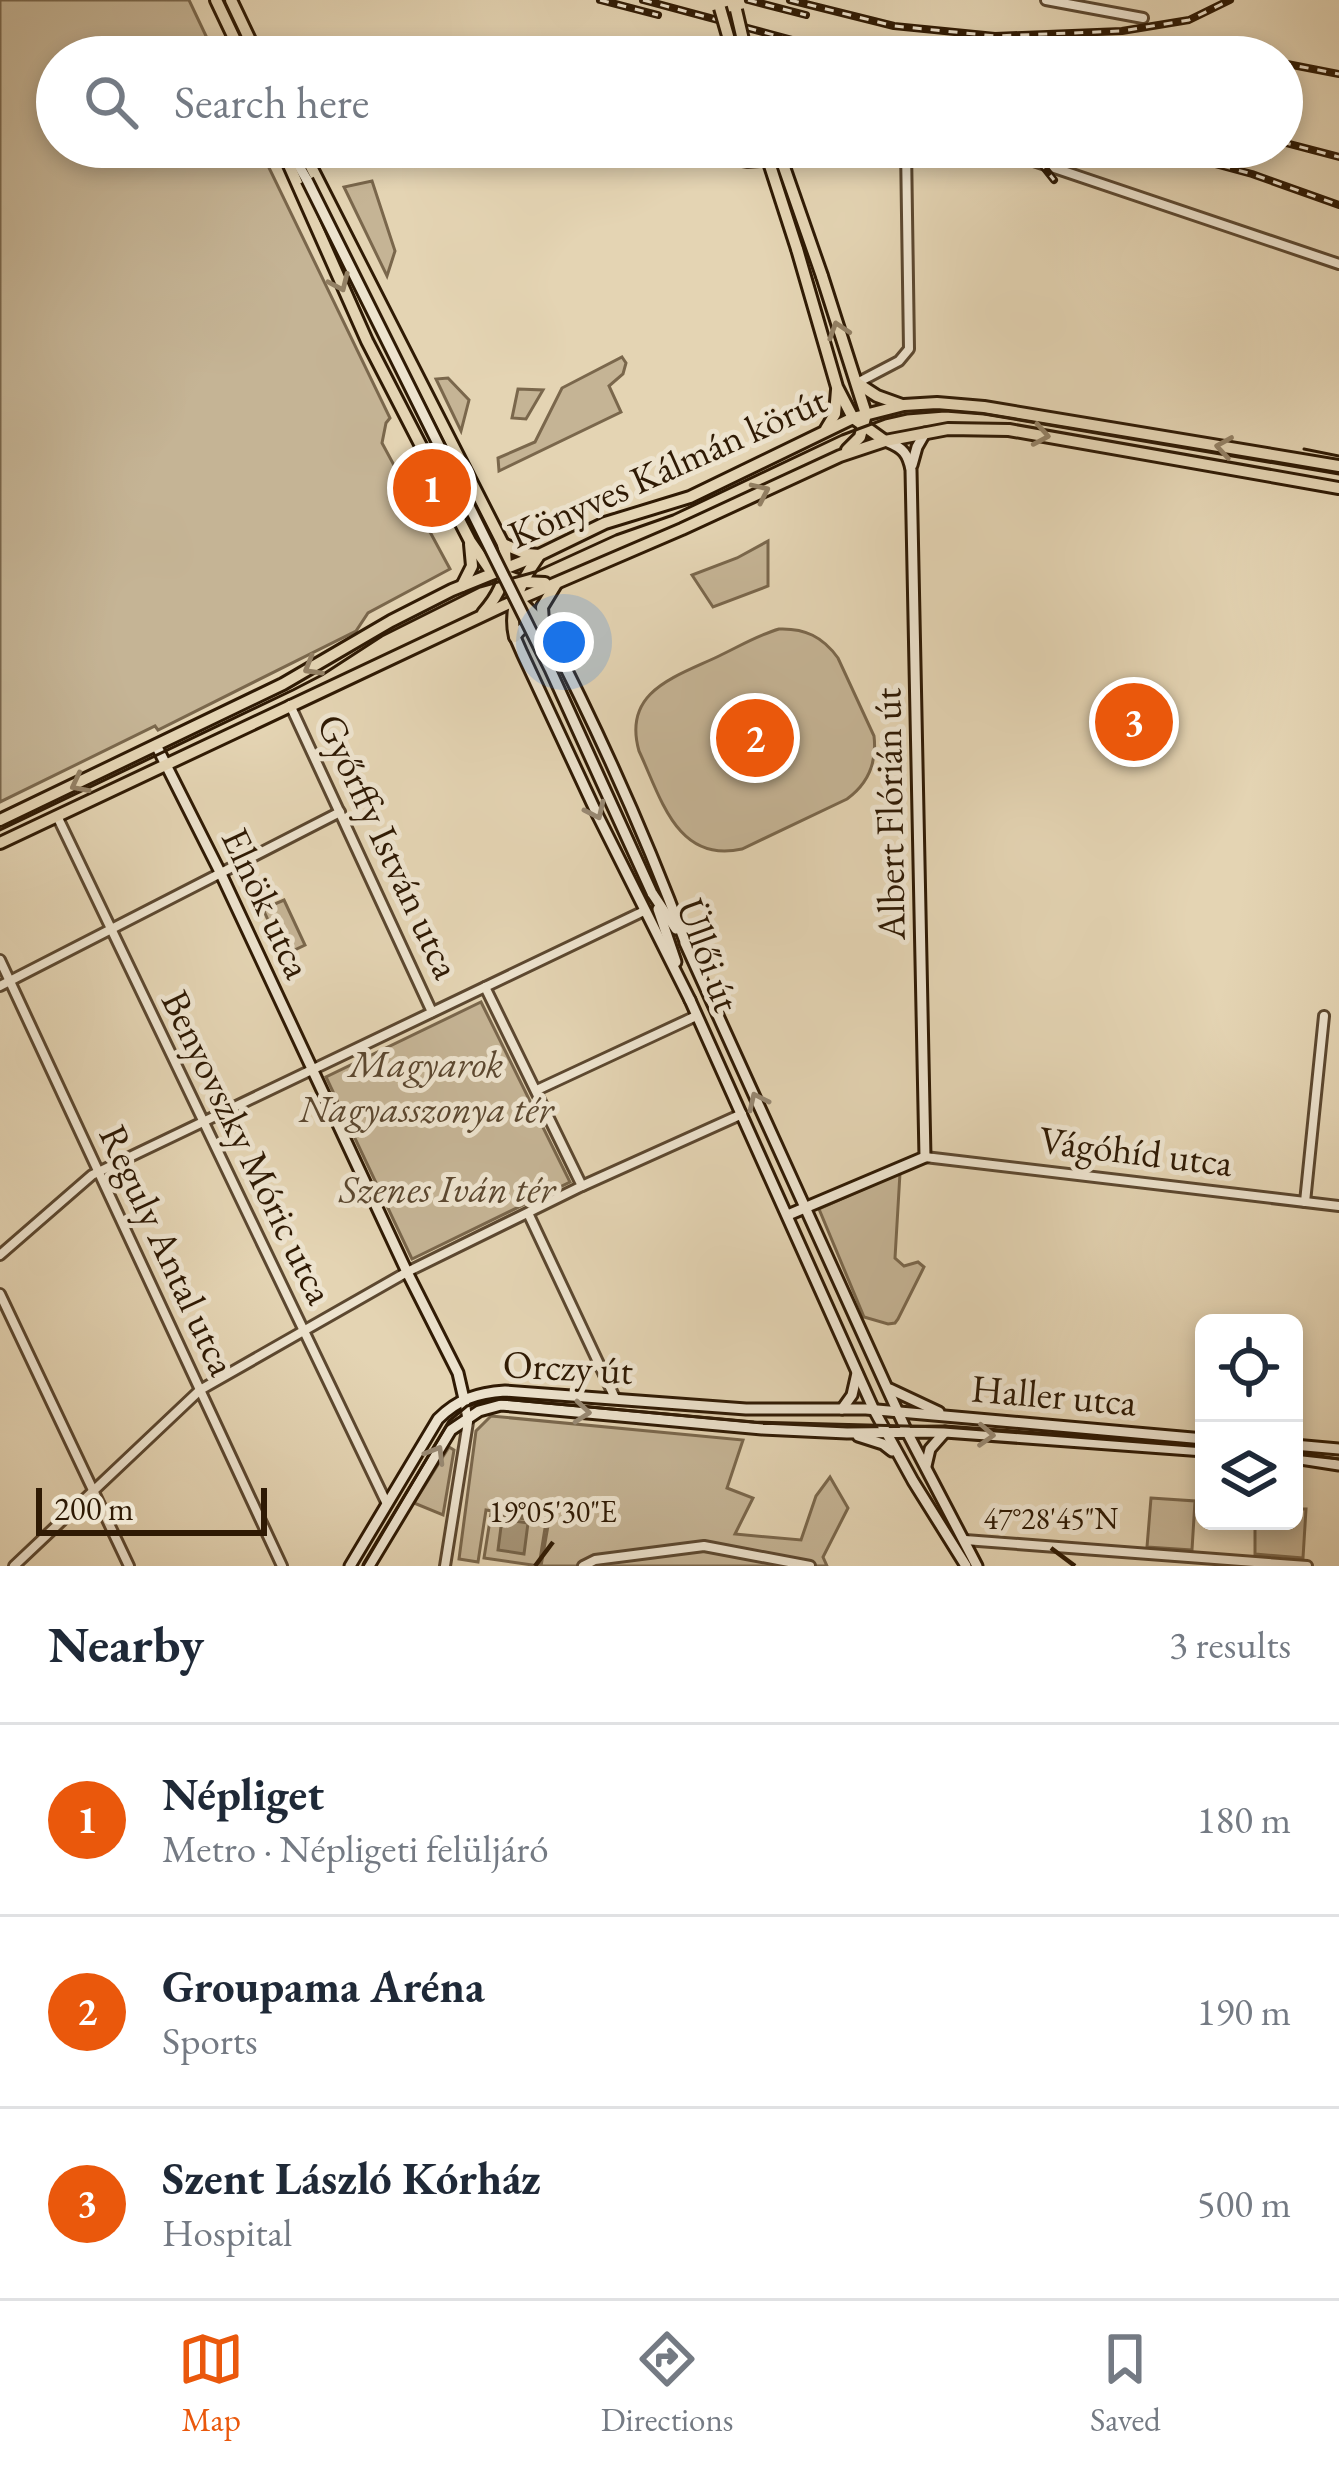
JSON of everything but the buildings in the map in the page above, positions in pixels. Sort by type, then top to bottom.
[{"type":"main road","points":[[216,0],[233,36]]},
{"type":"main road","points":[[231,0],[248,36]]},
{"type":"main road","points":[[719,4],[728,36]]},
{"type":"main road","points":[[735,5],[742,36]]},
{"type":"main road","points":[[299,168],[367,341],[486,567],[523,582],[558,582]]},
{"type":"main road","points":[[302,168],[503,544],[507,558],[499,590],[481,616]]},
{"type":"main road","points":[[771,168],[837,387],[835,414],[825,430]]},
{"type":"main road","points":[[784,168],[856,383],[859,417]]},
{"type":"main road","points":[[856,383],[904,405]]},
{"type":"main road","points":[[837,387],[864,429],[885,441]]},
{"type":"main road","name":"Könyves Kálmán körút","points":[[0,820],[283,684],[462,586],[503,573],[605,523],[690,497],[825,430],[904,405],[984,407],[1339,466]]},
{"type":"main road","name":"Könyves Kálmán körút","points":[[0,843],[517,599],[840,456],[885,441],[975,428],[1009,430],[1339,488]]},
{"type":"main road","points":[[840,456],[864,429]]},
{"type":"main road","points":[[442,490],[451,478],[470,480]]},
{"type":"main road","points":[[457,517],[470,520],[484,505]]},
{"type":"main road","points":[[470,541],[472,566],[462,586],[499,590],[517,599],[543,624]]},
{"type":"main road","points":[[503,544],[539,555],[517,599],[511,620],[515,637]]},
{"type":"main road","points":[[543,624],[542,608],[558,582]]},
{"type":"main road","points":[[481,616],[495,619],[515,637]]},
{"type":"street","points":[[1046,0],[1143,18]]},
{"type":"street","points":[[301,168],[550,669],[652,893]]},
{"type":"street","points":[[856,383],[904,358],[909,350],[907,168]]},
{"type":"street","points":[[1054,168],[1339,264]]},
{"type":"street","name":"Albert Flórián út","points":[[925,434],[911,470],[925,1157]]},
{"type":"street","points":[[885,441],[902,449],[911,470]]},
{"type":"street","points":[[686,944],[659,870],[580,695],[543,624],[526,625],[515,637],[690,1000]]},
{"type":"street","points":[[550,710],[563,715],[577,709],[580,695]]},
{"type":"street","name":"Győrffy István utca","points":[[290,705],[432,1012]]},
{"type":"street","name":"Elnök utca","points":[[156,745],[313,1069]]},
{"type":"street","points":[[5,983],[340,812]]},
{"type":"street","name":"Benyovszky Móric utca","points":[[57,816],[387,1504]]},
{"type":"street","name":"Üllői út","points":[[652,893],[686,944],[899,1413],[976,1566]]},
{"type":"street","name":"Üllői út","points":[[652,893],[696,1016],[874,1410],[967,1566]]},
{"type":"street","points":[[0,1255],[100,1172],[644,911]]},
{"type":"street","name":"Reguly Antal utca","points":[[0,960],[5,983],[100,1172],[282,1566]]},
{"type":"street","points":[[485,987],[582,1186]]},
{"type":"street","points":[[537,1090],[696,1016]]},
{"type":"street","points":[[1305,1202],[1324,1016]]},
{"type":"street","points":[[313,1069],[458,1373],[468,1416],[445,1566]]},
{"type":"street","points":[[14,1566],[200,1390],[407,1272],[742,1114]]},
{"type":"street","points":[[788,1215],[925,1157]]},
{"type":"street","name":"Vágóhíd utca","points":[[925,1157],[1339,1206]]},
{"type":"street","points":[[528,1213],[615,1398]]},
{"type":"street","points":[[0,1294],[129,1566]]},
{"type":"street","points":[[842,1409],[851,1398],[857,1373]]},
{"type":"street","points":[[890,1389],[946,1416]]},
{"type":"street","name":"Orczy út","points":[[350,1566],[438,1419],[464,1399],[484,1392],[746,1409],[874,1410]]},
{"type":"street","name":"Orczy út","points":[[369,1566],[451,1430],[468,1416],[501,1405],[762,1429],[885,1432]]},
{"type":"street","name":"Haller utca","points":[[874,1410],[1195,1438]]},
{"type":"street","name":"Haller utca","points":[[885,1432],[1195,1450]]},
{"type":"street","points":[[926,1466],[930,1449],[945,1432]]},
{"type":"street","points":[[847,1433],[883,1444],[900,1457]]},
{"type":"street","points":[[1303,1446],[1339,1449]]},
{"type":"street","points":[[1303,1459],[1339,1465]]},
{"type":"street","points":[[965,1540],[1306,1566]]},
{"type":"street","points":[[583,1566],[595,1560],[704,1546],[810,1566]]},
{"type":"green space","points":[[0,0],[189,0],[206,36],[36,36],[36,168],[269,168],[390,418],[382,443],[450,569],[368,613],[356,631],[0,802]]},
{"type":"green space","points":[[372,181],[395,251],[387,276],[344,187]]},
{"type":"green space","points":[[622,357],[626,363],[623,374],[609,386],[621,412],[499,471],[498,458],[535,442],[562,388]]},
{"type":"green space","points":[[448,378],[469,400],[461,431],[436,379]]},
{"type":"green space","points":[[518,389],[543,390],[526,419],[512,418]]},
{"type":"green space","points":[[768,541],[768,586],[713,607],[692,575]]},
{"type":"green space","points":[[779,629],[813,635],[838,658],[874,736],[870,771],[847,799],[742,849],[702,847],[687,837],[664,807],[639,751],[638,714],[645,700],[670,679]]},
{"type":"green space","points":[[284,900],[305,945],[284,955],[263,909]]},
{"type":"green space","points":[[481,1002],[570,1182],[412,1259],[326,1077]]},
{"type":"green space","points":[[900,1173],[895,1258],[904,1266],[918,1262],[924,1267],[898,1319],[888,1324],[864,1317],[819,1209]]},
{"type":"green space","points":[[491,1416],[743,1440],[727,1488],[753,1498],[735,1534],[801,1540],[816,1496],[830,1477],[848,1508],[823,1557],[827,1566],[541,1566],[549,1520],[486,1510],[478,1562],[459,1559],[476,1431]]},
{"type":"green space","points":[[449,1447],[454,1450],[443,1515],[414,1503]]},
{"type":"green space","points":[[1151,1498],[1195,1501],[1192,1550],[1147,1547]]},
{"type":"green space","points":[[1306,1509],[1303,1558],[1255,1554],[1255,1530],[1303,1530]]},
{"type":"green space","points":[[491,1514],[546,1522],[539,1566],[484,1558]]},
{"type":"shaded area","points":[[502,1519],[528,1523],[524,1554],[498,1550]]},
{"type":"tram line","points":[[0,830],[293,690],[382,636],[480,587],[535,572],[673,515],[885,419],[945,411],[984,414],[1339,474]]},
{"type":"tram line","points":[[1304,449],[1339,456]]},
{"type":"tram line","points":[[363,1566],[449,1421],[467,1406],[489,1400],[754,1422],[944,1427],[1195,1446]]},
{"type":"tram line","points":[[1303,1455],[1339,1459]]},
{"type":"railway","points":[[600,0],[658,15]]},
{"type":"railway","points":[[643,0],[778,36]]},
{"type":"railway","points":[[748,0],[806,15]]},
{"type":"railway","points":[[790,0],[894,26],[995,36],[1122,31],[1189,20],[1230,0]]},
{"type":"railway","points":[[1303,67],[1339,74]]},
{"type":"railway","points":[[1303,148],[1339,157]]},
{"type":"railway","points":[[1045,168],[1054,180]]},
{"type":"railway","points":[[1230,168],[1339,205]]},
{"type":"place","name":"Népliget","points":[[432,488]]},
{"type":"place","name":"Szent László Kórház","points":[[1134,722]]},
{"type":"place","name":"Groupama Aréna","points":[[755,738]]},
{"type":"park label","name":"Magyarok Nagyasszonya tér","points":[[426,1086]]},
{"type":"park label","name":"Szenes Iván tér","points":[[447,1188]]}]
